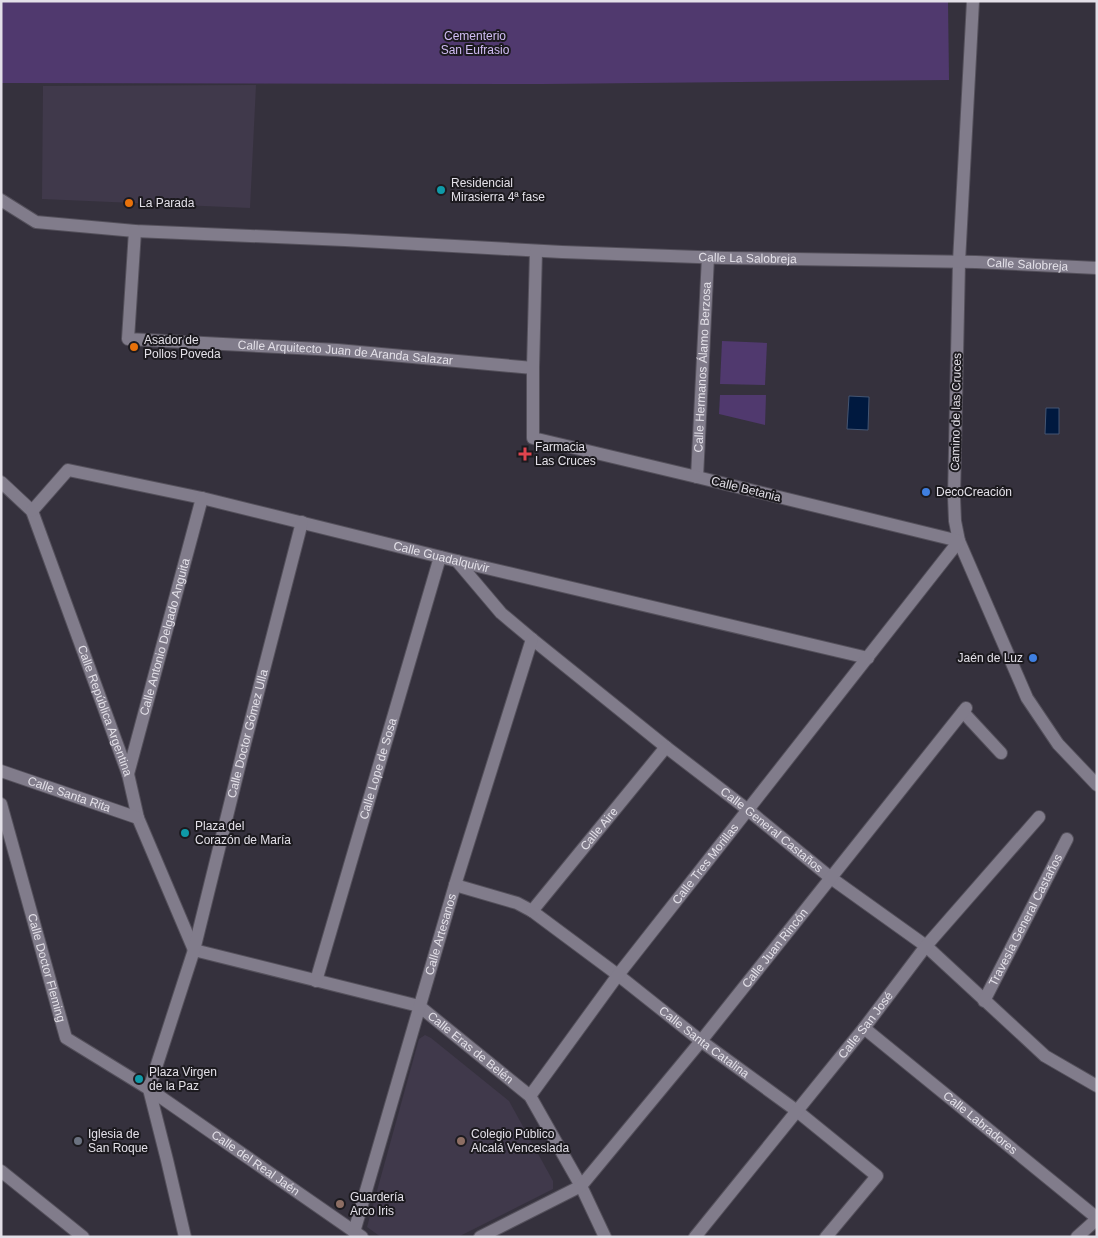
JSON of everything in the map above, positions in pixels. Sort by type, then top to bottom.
[{"type":"street","name":"Camino de las Cruces","points":[[973,1],[958,262],[955,521],[959,541],[1027,698],[1058,744],[1097,784]]},
{"type":"street","name":"Calle La Salobreja","points":[[1,200],[36,222],[135,231],[708,257],[958,262]]},
{"type":"street","name":"Calle Arquitecto Juan de Aranda Salazar","points":[[135,231],[128,339],[328,350],[533,368]]},
{"type":"street","points":[[533,368],[536,250]]},
{"type":"street","name":"Calle Hermanos Álamo Berzosa","points":[[697,477],[708,257]]},
{"type":"street","name":"Calle Salobreja","points":[[958,262],[1097,268]]},
{"type":"street","name":"Calle Betania","points":[[533,368],[533,438],[959,541]]},
{"type":"street","name":"Calle Guadalquivir","points":[[32,511],[68,470],[202,498],[440,557],[868,658]]},
{"type":"street","name":"Calle República Argentina","points":[[1,482],[32,511],[128,774],[138,818],[194,950]]},
{"type":"street","name":"Calle Antonio Delgado Anguita","points":[[128,774],[202,498]]},
{"type":"street","name":"Calle Doctor Gómez Ulla","points":[[149,1090],[194,950],[242,752],[302,522]]},
{"type":"street","name":"Calle Tres Morillas","points":[[530,1096],[618,975],[959,541]]},
{"type":"street","name":"Calle Lope de Sosa","points":[[316,981],[440,557]]},
{"type":"street","name":"Calle General Castaños","points":[[457,561],[501,613],[532,639],[831,878],[926,946],[1045,1056],[1097,1086]]},
{"type":"street","name":"Calle Artesanos","points":[[358,1234],[419,1006],[532,639]]},
{"type":"street","name":"Calle Juan Rincón","points":[[581,1186],[701,1041],[964,710],[1001,753]]},
{"type":"street","name":"Calle Aire","points":[[532,911],[666,746]]},
{"type":"street","name":"Calle Santa Rita","points":[[1,771],[138,818]]},
{"type":"street","name":"Calle Doctor Fleming","points":[[1,804],[66,1038],[149,1090]]},
{"type":"street","name":"Calle San José","points":[[695,1237],[864,1028],[926,946],[1039,816]]},
{"type":"street","name":"Travesía General Castaños","points":[[984,1000],[1067,839]]},
{"type":"street","name":"Calle Santa Catalina","points":[[455,884],[517,903],[532,911],[618,975],[701,1041],[797,1111],[877,1176],[826,1237]]},
{"type":"street","name":"Calle Eras de Belén","points":[[194,950],[419,1006],[530,1096],[581,1186],[605,1237]]},
{"type":"street","name":"Calle Labradores","points":[[864,1028],[1097,1218],[1077,1237]]},
{"type":"street","points":[[149,1090],[185,1237]]},
{"type":"street","name":"Calle del Real Jaén","points":[[149,1090],[358,1234]]},
{"type":"street","points":[[1,1171],[83,1237]]},
{"type":"street","points":[[480,1237],[581,1186]]},
{"type":"shaded area","points":[[256,85],[250,208],[42,199],[43,86]]},
{"type":"shaded area","name":"Colegio Público Alcalá Venceslada","points":[[425,1035],[509,1101],[553,1181],[553,1189],[458,1237],[381,1237],[367,1227],[419,1039]]},
{"type":"green space","name":"Cementerio San Eufrasio","points":[[1,1],[948,1],[949,80],[544,84],[1,83]]},
{"type":"green space","points":[[722,341],[767,343],[765,385],[720,384]]},
{"type":"green space","points":[[720,395],[766,395],[765,425],[719,414]]},
{"type":"water","points":[[849,396],[869,397],[868,430],[847,429]]},
{"type":"water","points":[[1046,408],[1059,408],[1059,434],[1045,434]]},
{"type":"place","name":"Residencial Mirasierra 4ª fase","points":[[441,190]]},
{"type":"place","name":"La Parada","points":[[129,203]]},
{"type":"place","name":"Asador de Pollos Poveda","points":[[134,347]]},
{"type":"place","name":"Farmacia Las Cruces","points":[[525,454]]},
{"type":"place","name":"DecoCreación","points":[[926,492]]},
{"type":"place","name":"Jaén de Luz","points":[[1033,658]]},
{"type":"place","name":"Plaza del Corazón de María","points":[[185,833]]},
{"type":"place","name":"Plaza Virgen de la Paz","points":[[139,1079]]},
{"type":"place","name":"Iglesia de San Roque","points":[[78,1141]]},
{"type":"place","name":"Colegio Público Alcalá Venceslada","points":[[461,1141]]},
{"type":"place","name":"Guardería Arco Iris","points":[[340,1204]]}]
